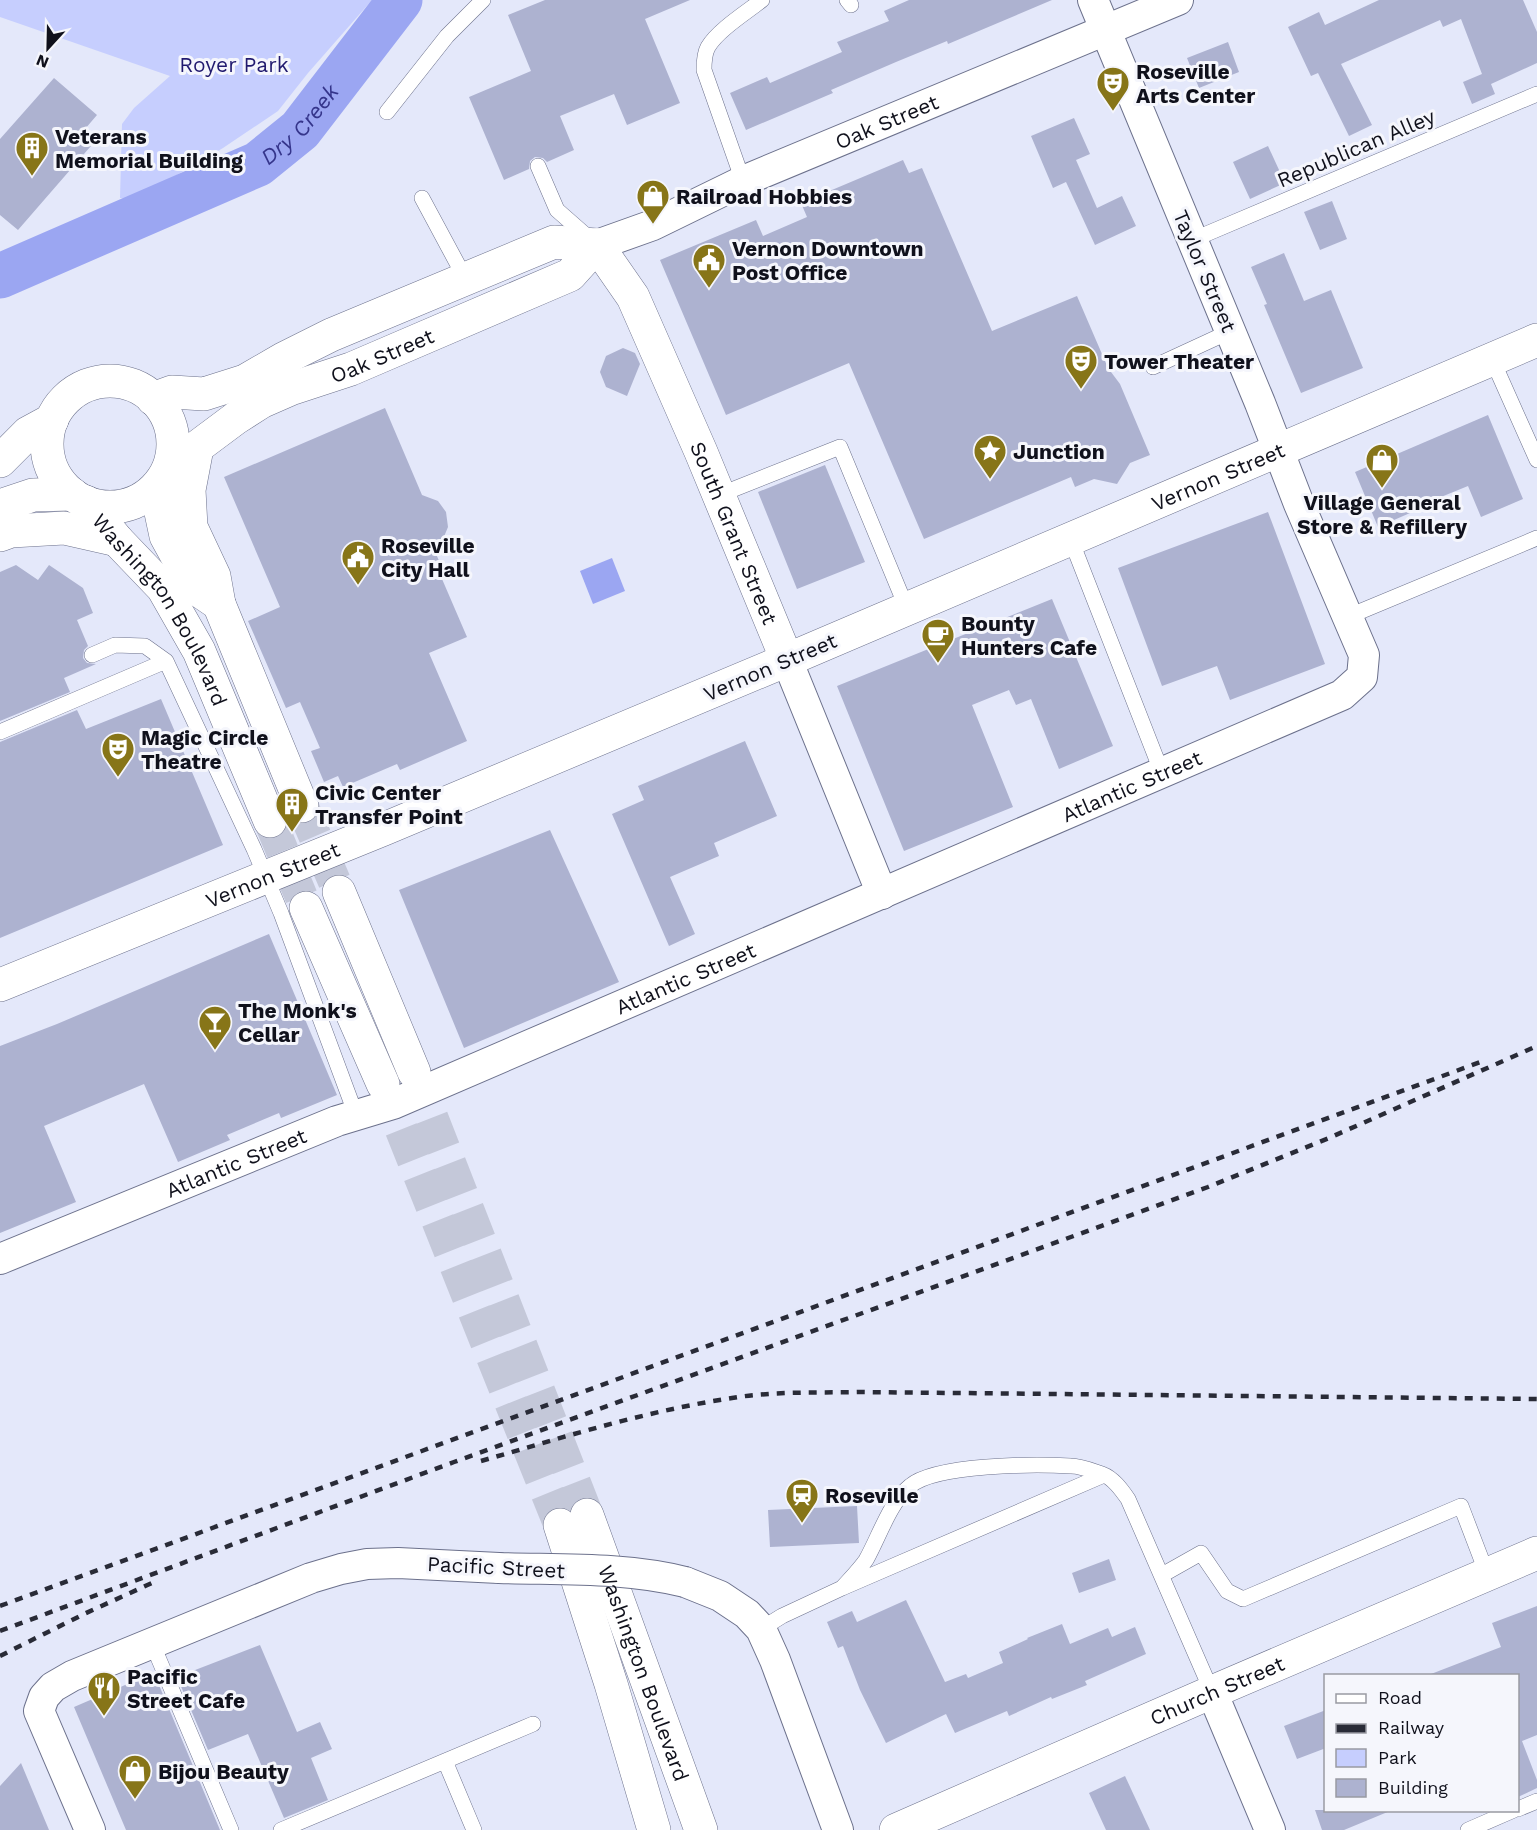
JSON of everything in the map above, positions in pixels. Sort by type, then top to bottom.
[{"type":"main road","name":"Oak Street","points":[[153,399],[172,392],[204,394],[245,381],[332,335],[554,242],[597,245]]},
{"type":"main road","name":"Oak Street","points":[[165,476],[236,418],[282,392],[351,369],[570,275],[597,245]]},
{"type":"main road","name":"South Grant Street","points":[[597,245],[633,297],[719,495],[787,660]]},
{"type":"main road","name":"Vernon Street","points":[[0,985],[787,660],[1537,340]]},
{"type":"main road","points":[[79,498],[60,482],[52,468],[48,444],[52,420],[60,406],[86,386],[102,382],[118,382],[134,386],[160,406],[168,420],[172,436],[172,453],[159,503],[166,536],[194,587],[219,604]]},
{"type":"main road","points":[[0,461],[28,433],[52,420]]},
{"type":"main road","name":"Washington Boulevard","points":[[197,448],[189,490],[191,527],[214,576],[219,604],[302,806]]},
{"type":"main road","points":[[0,506],[33,495],[79,498],[102,507],[119,507],[134,502],[165,476]]},
{"type":"main road","name":"Washington Boulevard","points":[[79,498],[163,588],[199,651],[270,821]]},
{"type":"main road","points":[[0,535],[11,531],[64,528],[117,540]]},
{"type":"main road","points":[[339,892],[414,1072]]},
{"type":"main road","points":[[306,908],[383,1084]]},
{"type":"main road","name":"Washington Boulevard","points":[[654,1830],[610,1684],[574,1520],[697,1818]]},
{"type":"main road","name":"Church Street","points":[[896,1830],[1537,1553]]},
{"type":"main road","points":[[610,1684],[603,1726],[633,1830]]},
{"type":"main road","points":[[697,1818],[717,1830]]},
{"type":"street","name":"Taylor Street","points":[[1093,0],[1364,655],[1362,677]]},
{"type":"street","name":"Oak Street","points":[[597,245],[653,225],[743,180],[1178,0]]},
{"type":"street","name":"South Grant Street","points":[[787,660],[882,894]]},
{"type":"street","name":"Atlantic Street","points":[[0,1259],[337,1121],[393,1104],[1342,695],[1362,677]]},
{"type":"street","name":"Pacific Street","points":[[90,1830],[39,1711],[44,1697],[53,1687],[152,1643],[311,1578],[367,1564],[398,1563],[660,1576],[685,1582],[720,1596],[747,1614],[761,1629],[775,1659],[838,1830]]},
{"type":"street","points":[[1212,1692],[1270,1830]]},
{"type":"lane","points":[[387,112],[447,36],[483,0]]},
{"type":"lane","points":[[743,180],[704,70],[704,60],[708,47],[722,32],[762,0]]},
{"type":"lane","name":"Republican Alley","points":[[1192,240],[1537,94]]},
{"type":"lane","points":[[538,166],[557,210],[597,245]]},
{"type":"lane","points":[[422,198],[465,279]]},
{"type":"lane","points":[[1153,367],[1231,331]]},
{"type":"lane","points":[[1492,359],[1537,460]]},
{"type":"lane","points":[[719,495],[840,447],[907,609]]},
{"type":"lane","points":[[1347,617],[1537,538]]},
{"type":"lane","points":[[1071,540],[1162,773]]},
{"type":"lane","points":[[92,655],[115,645],[145,646],[166,662],[282,913],[356,1115]]},
{"type":"lane","points":[[0,732],[166,662]]},
{"type":"lane","points":[[842,1588],[864,1563],[895,1500],[910,1485],[927,1476],[1013,1466],[1074,1466],[1104,1475],[1117,1485],[1128,1499],[1212,1692]]},
{"type":"lane","points":[[761,1629],[782,1616],[842,1588],[1104,1475]]},
{"type":"lane","points":[[1161,1575],[1201,1553],[1227,1590],[1243,1599],[1461,1506],[1487,1574]]},
{"type":"lane","points":[[152,1643],[231,1830]]},
{"type":"lane","points":[[281,1830],[533,1724]]},
{"type":"lane","points":[[445,1761],[474,1830]]},
{"type":"lane","points":[[1519,1809],[1537,1801]]},
{"type":"lane","points":[[1468,1830],[1511,1812]]},
{"type":"green space","name":"Royer Park","points":[[0,0],[372,0],[278,111],[223,148],[134,200],[120,198],[122,124],[134,108],[170,76],[0,17]]},
{"type":"shaded area","points":[[612,558],[625,591],[593,604],[580,571]]},
{"type":"building","points":[[545,0],[690,0],[645,19],[680,103],[627,125],[614,94],[560,116],[574,150],[547,162],[543,158],[535,157],[530,161],[529,169],[504,180],[469,97],[531,71],[508,15]]},
{"type":"building","points":[[909,0],[1052,0],[948,44],[947,41],[896,62],[831,90],[833,93],[746,130],[730,93],[767,77],[770,83],[842,52],[837,42],[889,21],[884,11]]},
{"type":"building","points":[[1379,0],[1523,0],[1537,32],[1537,63],[1491,84],[1495,94],[1472,104],[1463,82],[1482,74],[1461,19],[1443,27],[1440,20],[1341,64],[1372,125],[1349,136],[1318,73],[1311,76],[1288,27],[1319,12],[1325,25]]},
{"type":"building","points":[[1228,42],[1239,72],[1199,88],[1187,58]]},
{"type":"building","name":"Veterans Memorial Building","points":[[54,78],[97,115],[85,129],[97,139],[18,230],[0,215],[0,139]]},
{"type":"building","points":[[1074,118],[1090,154],[1076,160],[1097,208],[1122,196],[1136,226],[1095,245],[1066,182],[1053,188],[1031,136]]},
{"type":"building","points":[[1268,146],[1285,183],[1250,199],[1233,162]]},
{"type":"building","points":[[903,160],[909,173],[922,168],[992,331],[1077,296],[1108,368],[1120,384],[1150,455],[1130,463],[1117,484],[1094,479],[1075,487],[1071,477],[924,539],[849,363],[726,415],[660,260],[756,220],[763,236],[807,217],[801,203]]},
{"type":"building","points":[[1332,201],[1347,239],[1320,250],[1304,212]]},
{"type":"building","points":[[1284,253],[1304,301],[1331,290],[1363,368],[1301,393],[1264,305],[1267,304],[1251,267]]},
{"type":"building","points":[[623,348],[635,353],[640,364],[627,396],[606,387],[600,372],[606,356]]},
{"type":"building","name":"Roseville City Hall","points":[[385,408],[422,495],[438,501],[446,512],[448,527],[443,539],[433,547],[440,563],[436,565],[467,637],[429,653],[467,741],[400,770],[397,764],[343,787],[338,776],[324,782],[311,751],[320,748],[300,702],[286,708],[248,621],[280,607],[224,477]]},
{"type":"building","points":[[1488,415],[1523,499],[1481,517],[1468,486],[1409,510],[1410,513],[1378,527],[1355,472]]},
{"type":"building","points":[[825,465],[865,562],[797,589],[758,492]]},
{"type":"building","points":[[1268,512],[1325,664],[1230,700],[1217,666],[1162,686],[1118,568]]},
{"type":"building","points":[[16,565],[38,580],[49,565],[83,588],[93,613],[77,620],[88,646],[84,650],[83,658],[87,663],[96,664],[64,678],[70,692],[0,721],[0,572]]},
{"type":"building","points":[[1052,599],[1113,746],[1059,769],[1031,699],[1016,705],[1009,690],[972,705],[1013,807],[904,851],[837,686]]},
{"type":"building","points":[[161,699],[223,845],[0,938],[0,742],[77,710],[86,729]]},
{"type":"building","points":[[745,741],[777,816],[714,843],[719,856],[670,877],[695,934],[669,946],[612,814],[644,800],[638,786]]},
{"type":"building","points":[[550,830],[619,982],[464,1048],[399,890]]},
{"type":"building","points":[[269,934],[337,1095],[281,1118],[279,1113],[227,1135],[230,1140],[178,1162],[144,1084],[44,1126],[76,1202],[0,1233],[0,1046]]},
{"type":"building","points":[[857,1506],[859,1543],[770,1547],[768,1510]]},
{"type":"building","points":[[1109,1559],[1116,1580],[1079,1593],[1072,1573]]},
{"type":"building","points":[[906,1600],[945,1682],[966,1674],[968,1678],[1003,1663],[999,1652],[1062,1624],[1070,1644],[1108,1628],[1112,1637],[1135,1627],[1146,1654],[1085,1681],[1087,1685],[1052,1699],[1051,1697],[1009,1716],[1007,1711],[955,1733],[946,1714],[886,1743],[860,1690],[843,1646],[838,1648],[827,1622],[852,1611],[857,1622]]},
{"type":"building","points":[[1537,1606],[1537,1735],[1522,1741],[1537,1780],[1537,1788],[1519,1797],[1519,1674],[1431,1674],[1501,1647],[1492,1623]]},
{"type":"building","points":[[260,1645],[297,1732],[320,1722],[332,1749],[311,1758],[328,1800],[284,1818],[248,1734],[208,1750],[177,1677]]},
{"type":"building","points":[[153,1673],[220,1830],[126,1830],[74,1707]]},
{"type":"building","points":[[1324,1711],[1324,1749],[1297,1759],[1284,1726]]},
{"type":"building","points":[[21,1763],[49,1830],[0,1830],[0,1786]]},
{"type":"building","points":[[1125,1776],[1150,1830],[1106,1830],[1089,1793]]},
{"type":"building","points":[[1315,1810],[1388,1812],[1344,1830],[1322,1830]]},
{"type":"waterway","name":"Dry Creek","points":[[0,276],[258,164],[300,130],[400,0]]},
{"type":"tunnel","points":[[302,806],[339,892]]},
{"type":"tunnel","points":[[270,821],[306,908]]},
{"type":"tunnel","points":[[414,1072],[587,1515]]},
{"type":"tunnel","points":[[383,1084],[560,1525]]},
{"type":"railway","points":[[0,1631],[454,1462],[1208,1187],[1329,1138],[1537,1046]]},
{"type":"railway","points":[[0,1606],[1486,1060]]},
{"type":"railway","points":[[481,1461],[605,1425],[668,1410],[732,1398],[780,1393],[1537,1399]]},
{"type":"railway","points":[[0,1656],[154,1582]]},
{"type":"place","name":"Roseville Arts Center","points":[[1113,112]]},
{"type":"place","name":"Veterans Memorial Building","points":[[32,177]]},
{"type":"place","name":"Railroad Hobbies","points":[[653,225]]},
{"type":"place","name":"Vernon Downtown Post Office","points":[[709,289]]},
{"type":"place","name":"Tower Theater","points":[[1081,390]]},
{"type":"place","name":"Junction","points":[[990,480]]},
{"type":"place","name":"Village General Store & Refillery","points":[[1382,489]]},
{"type":"place","name":"Roseville City Hall","points":[[358,586]]},
{"type":"place","name":"Bounty Hunters Cafe","points":[[938,664]]},
{"type":"place","name":"Magic Circle Theatre","points":[[118,778]]},
{"type":"place","name":"Civic Center Transfer Point","points":[[292,833]]},
{"type":"place","name":"The Monk's Cellar","points":[[215,1051]]},
{"type":"place","name":"Roseville","points":[[802,1524]]},
{"type":"place","name":"Pacific Street Cafe","points":[[104,1717]]},
{"type":"place","name":"Bijou Beauty","points":[[135,1800]]}]
